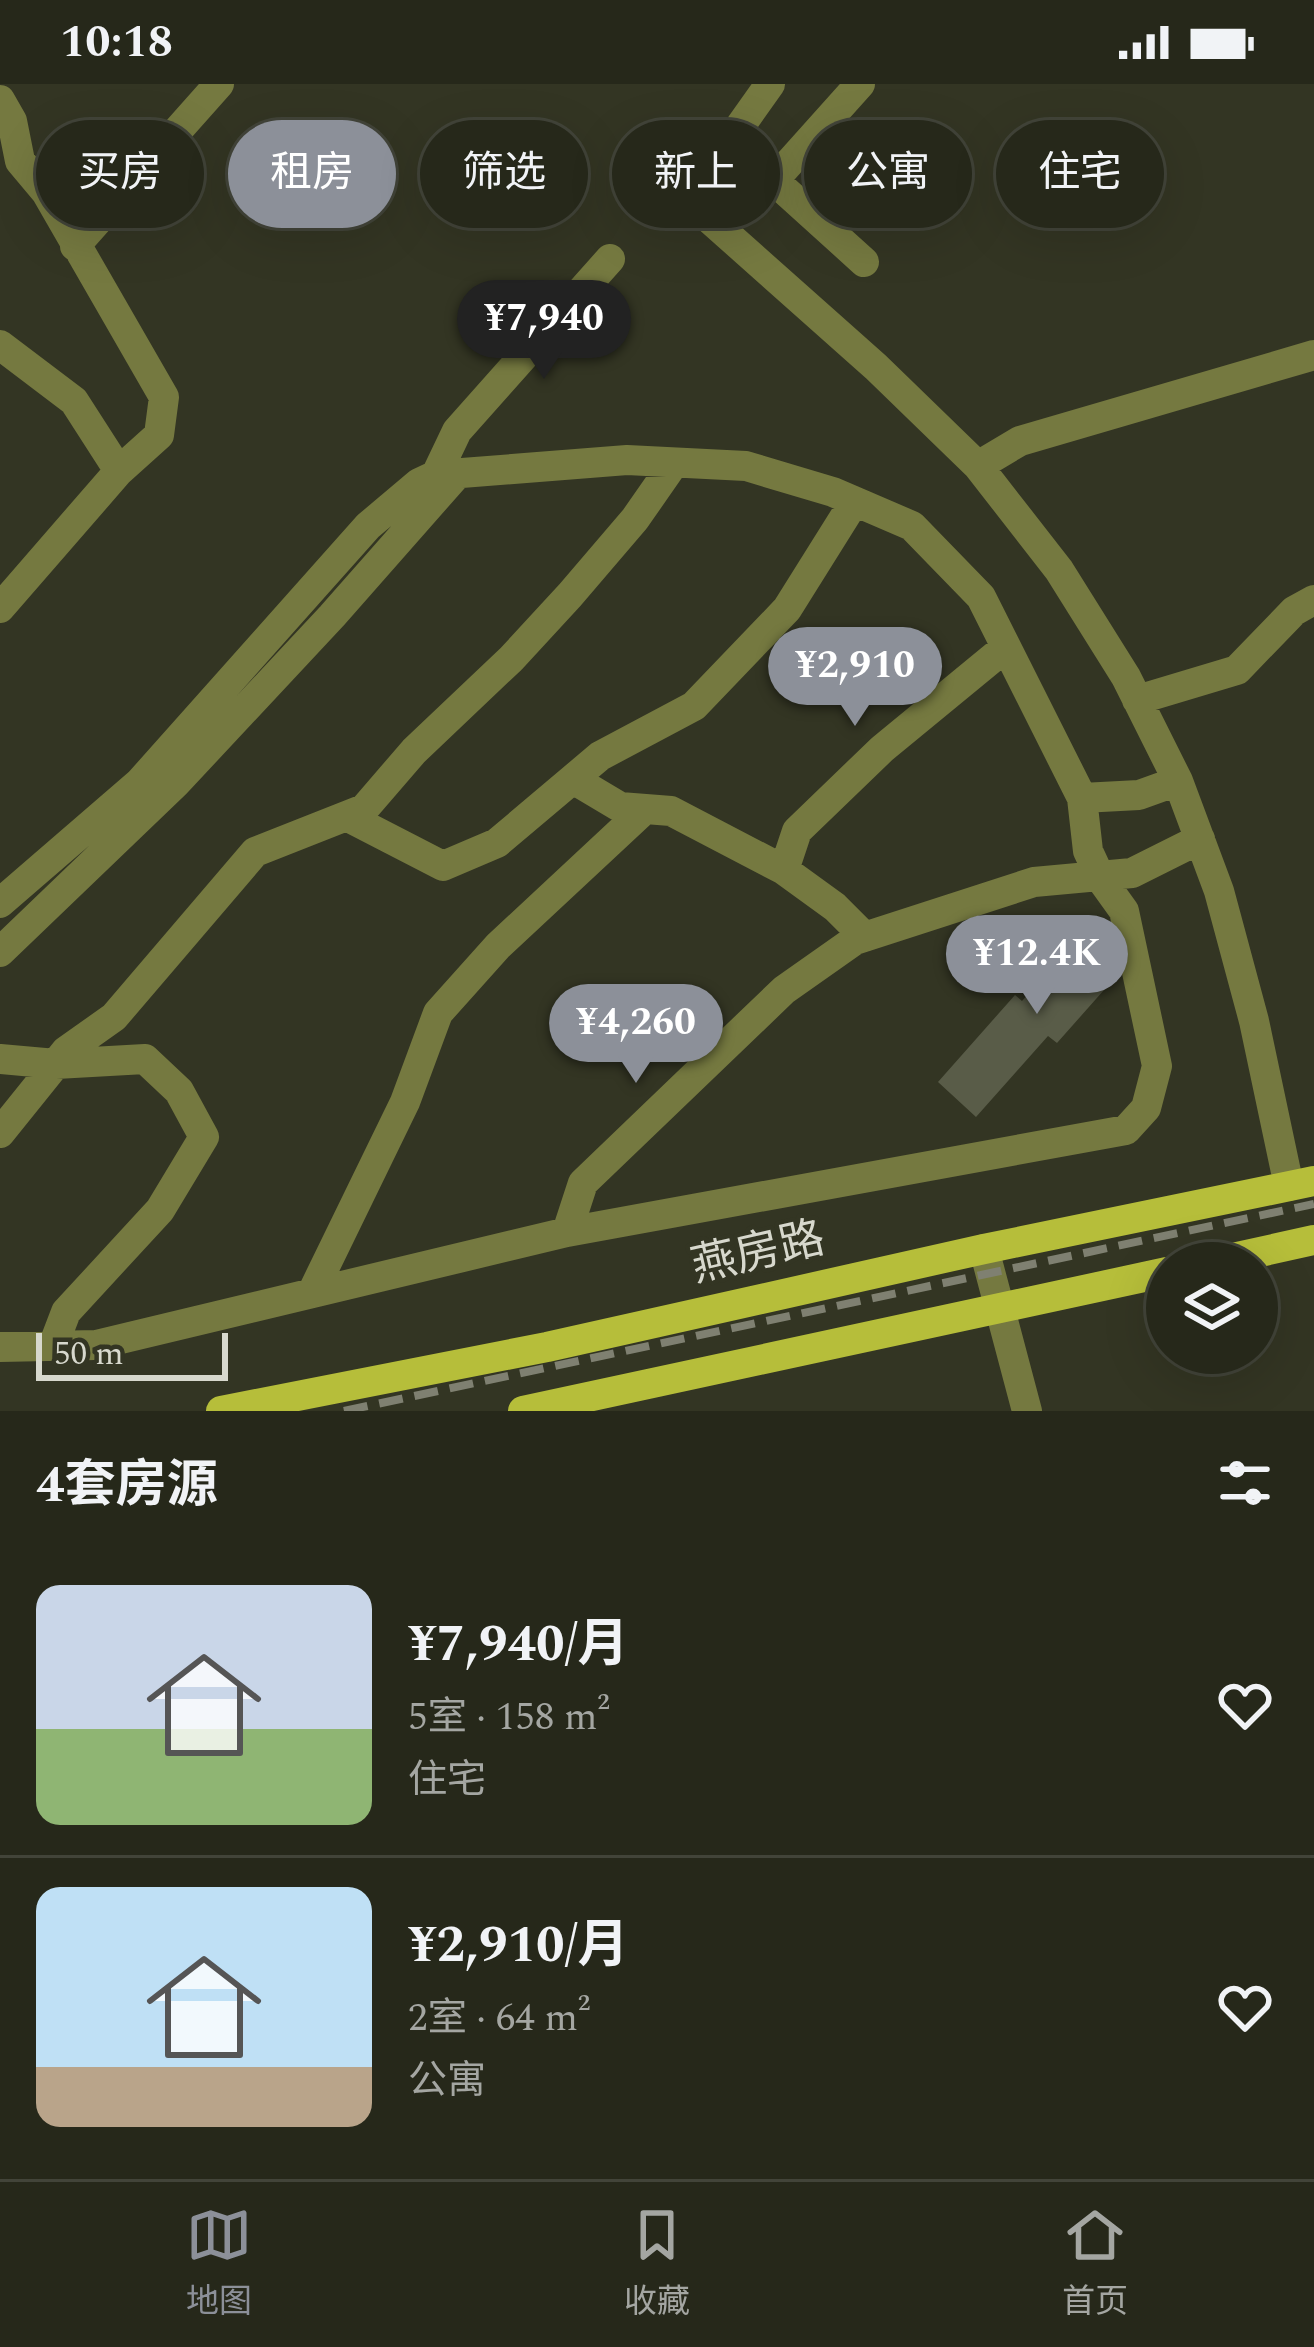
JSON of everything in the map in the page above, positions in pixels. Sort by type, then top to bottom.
[{"type":"main road","name":"燕房路","points":[[221,1411],[547,1347],[1302,1184]]},
{"type":"main road","points":[[1278,1248],[1314,1240]]},
{"type":"main road","points":[[527,1410],[1146,1277]]},
{"type":"street","points":[[75,246],[219,84]]},
{"type":"street","points":[[745,120],[770,84]]},
{"type":"street","points":[[780,172],[860,84]]},
{"type":"street","points":[[0,100],[12,121],[20,160],[46,192],[164,397],[160,435],[119,471],[0,608]]},
{"type":"street","points":[[780,186],[864,262]]},
{"type":"street","points":[[720,228],[876,367],[978,466],[1059,570],[1137,700],[1178,781],[1219,891],[1302,1184]]},
{"type":"street","points":[[0,952],[175,784],[332,616],[447,474],[457,430],[610,259]]},
{"type":"street","points":[[0,345],[74,401],[119,471]]},
{"type":"street","points":[[978,466],[1020,441],[1314,355]]},
{"type":"street","points":[[0,903],[140,782],[368,526],[418,484],[447,474],[627,460],[746,466],[912,526],[981,597],[1082,798],[1088,851],[1124,911],[1157,1066],[1146,1108],[1126,1130],[567,1232],[96,1345],[0,1347]]},
{"type":"street","points":[[0,1132],[66,1051],[114,1017],[255,852],[364,809],[414,751],[512,659],[634,519],[674,463]]},
{"type":"street","points":[[346,816],[443,866],[497,843],[600,756],[694,706],[787,609],[854,502]]},
{"type":"street","points":[[1137,700],[1237,670],[1294,610],[1314,600]]},
{"type":"street","points":[[784,870],[797,831],[882,749],[1006,647]]},
{"type":"street","points":[[573,779],[620,807],[670,812],[784,870],[865,937]]},
{"type":"street","points":[[1082,798],[1139,795],[1178,781]]},
{"type":"street","points":[[312,1293],[405,1102],[438,1013],[498,946],[644,809]]},
{"type":"street","points":[[567,1232],[583,1183],[784,990],[865,937],[1034,882],[1132,873],[1199,839]]},
{"type":"street","points":[[0,1059],[56,1064],[146,1059],[178,1091],[204,1137],[160,1210],[66,1312],[52,1346]]},
{"type":"street","points":[[984,1249],[1028,1411]]},
{"type":"building","points":[[1094,919],[1135,955],[1057,1043],[1048,1036],[976,1117],[938,1082],[1015,995],[1022,1001]]},
{"type":"railway","points":[[344,1411],[1314,1204]]}]
